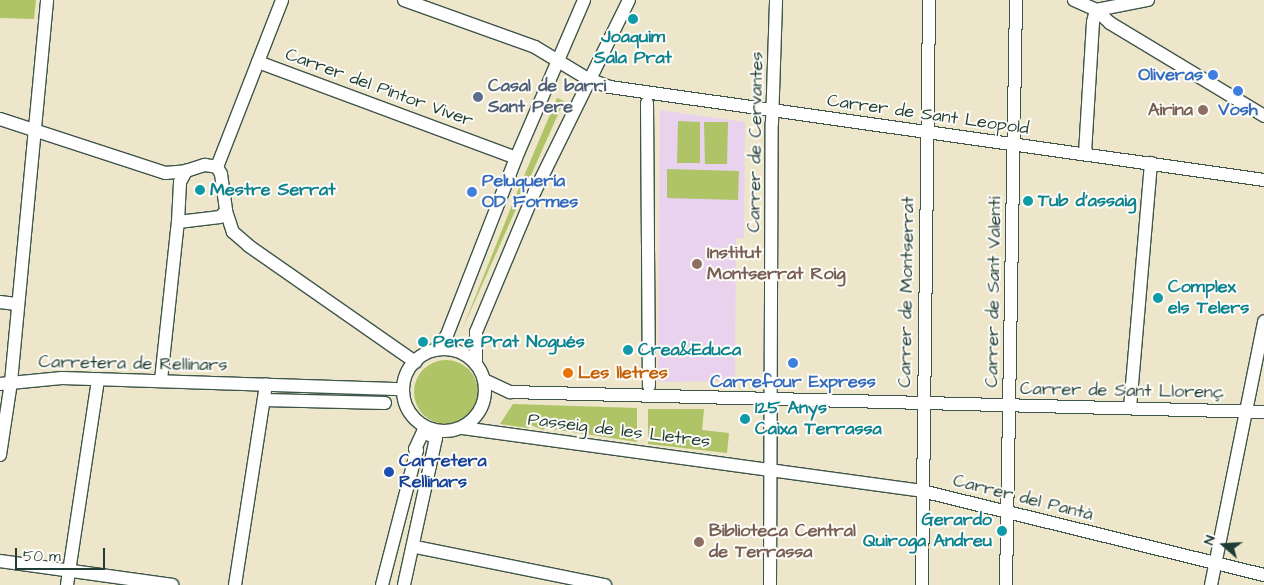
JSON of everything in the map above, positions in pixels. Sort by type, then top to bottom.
[{"type":"street","points":[[0,455],[5,383],[16,304],[47,0]]},
{"type":"street","points":[[217,167],[282,0]]},
{"type":"street","name":"Carrer de Sant Leopold","points":[[404,0],[535,47],[588,79],[610,87],[927,134],[1013,146],[1085,153],[1264,180]]},
{"type":"street","points":[[435,350],[452,350],[465,355],[476,364],[484,380],[484,398],[477,413],[463,428],[448,432],[431,430],[419,423],[408,411],[402,389],[415,362],[435,350],[447,335],[516,158],[556,61],[584,0]]},
{"type":"street","points":[[476,364],[476,332],[535,191],[588,79],[629,0]]},
{"type":"street","name":"Carrer de Cervantes","points":[[770,585],[770,398],[776,0]]},
{"type":"street","name":"Carrer de Montserrat","points":[[922,585],[929,0]]},
{"type":"street","name":"Carrer de Sant Valentí","points":[[1006,585],[1016,0]]},
{"type":"street","points":[[1074,0],[1096,10],[1110,23],[1264,116]]},
{"type":"street","points":[[1096,10],[1148,0]]},
{"type":"street","points":[[1085,153],[1096,10]]},
{"type":"street","name":"Carrer del Pintor Viver","points":[[258,62],[516,158]]},
{"type":"street","points":[[647,103],[649,386]]},
{"type":"street","points":[[0,119],[33,130],[49,132],[165,173],[186,171],[205,165],[217,167],[222,174],[226,211],[233,232],[248,246],[415,362]]},
{"type":"street","points":[[1130,408],[1151,163]]},
{"type":"street","points":[[161,380],[178,222],[180,182],[186,171]]},
{"type":"street","points":[[178,222],[220,217],[226,211]]},
{"type":"street","points":[[0,302],[16,304]]},
{"type":"street","points":[[1211,585],[1248,411],[1264,321]]},
{"type":"street","points":[[67,585],[98,380]]},
{"type":"street","name":"Carretera de Rellinars","points":[[5,383],[161,380],[402,389]]},
{"type":"street","name":"Passeig de les Lletres","points":[[484,380],[510,392],[770,398]]},
{"type":"street","points":[[235,585],[266,384]]},
{"type":"street","points":[[266,384],[281,400]]},
{"type":"street","name":"Carrer de Sant Llorenç","points":[[770,398],[1264,412]]},
{"type":"street","points":[[264,400],[385,403]]},
{"type":"street","points":[[373,585],[419,423]]},
{"type":"street","name":"Passeig de les Lletres","points":[[463,428],[770,469]]},
{"type":"street","points":[[382,585],[417,450],[415,449],[423,432],[436,438],[404,585]]},
{"type":"street","points":[[408,585],[437,448],[448,432]]},
{"type":"street","name":"Carrer del Pantà","points":[[770,469],[922,492],[1264,575]]},
{"type":"street","points":[[416,547],[605,585]]},
{"type":"street","points":[[0,561],[172,585]]},
{"type":"shaded area","name":"Institut Montserrat Roig","points":[[660,110],[745,122],[744,238],[736,238],[735,381],[658,382]]},
{"type":"green space","points":[[0,0],[36,0],[34,19],[0,18]]},
{"type":"green space","points":[[557,98],[564,101],[462,330],[516,195]]},
{"type":"green space","points":[[678,121],[700,122],[700,163],[677,163]]},
{"type":"green space","points":[[704,122],[728,122],[727,164],[705,164]]},
{"type":"green space","points":[[667,169],[739,171],[738,200],[667,198]]},
{"type":"green space","points":[[440,360],[452,360],[469,369],[476,380],[478,392],[476,404],[469,415],[452,424],[440,424],[428,419],[419,410],[414,398],[414,386],[419,374],[428,365]]},
{"type":"green space","points":[[513,404],[637,408],[637,442],[546,428],[543,430],[531,425],[528,428],[500,424]]},
{"type":"green space","points":[[648,409],[704,409],[702,430],[729,433],[727,453],[648,444]]},
{"type":"place","name":"Joaquim Sala Prat","points":[[633,19]]},
{"type":"place","name":"Oliveras","points":[[1213,75]]},
{"type":"place","name":"Vosh","points":[[1238,91]]},
{"type":"place","name":"Casal de barri Sant Pere","points":[[478,97]]},
{"type":"place","name":"Airina","points":[[1203,110]]},
{"type":"place","name":"Mestre Serrat","points":[[200,190]]},
{"type":"place","name":"Peluquería OD Formes","points":[[472,192]]},
{"type":"place","name":"Tub d'assaig","points":[[1028,201]]},
{"type":"place","name":"Institut Montserrat Roig","points":[[697,264]]},
{"type":"place","name":"Complex els Telers","points":[[1158,298]]},
{"type":"place","name":"Pere Prat Nogués","points":[[423,342]]},
{"type":"place","name":"Crea&Educa","points":[[628,350]]},
{"type":"place","name":"Carrefour Express","points":[[793,363]]},
{"type":"place","name":"Les lletres","points":[[568,373]]},
{"type":"place","name":"125 Anys Caixa Terrassa","points":[[745,419]]},
{"type":"place","name":"Carretera Rellinars","points":[[389,472]]},
{"type":"place","name":"Gerardo Quiroga Andreu","points":[[1002,531]]},
{"type":"place","name":"Biblioteca Central de Terrassa","points":[[699,542]]}]
